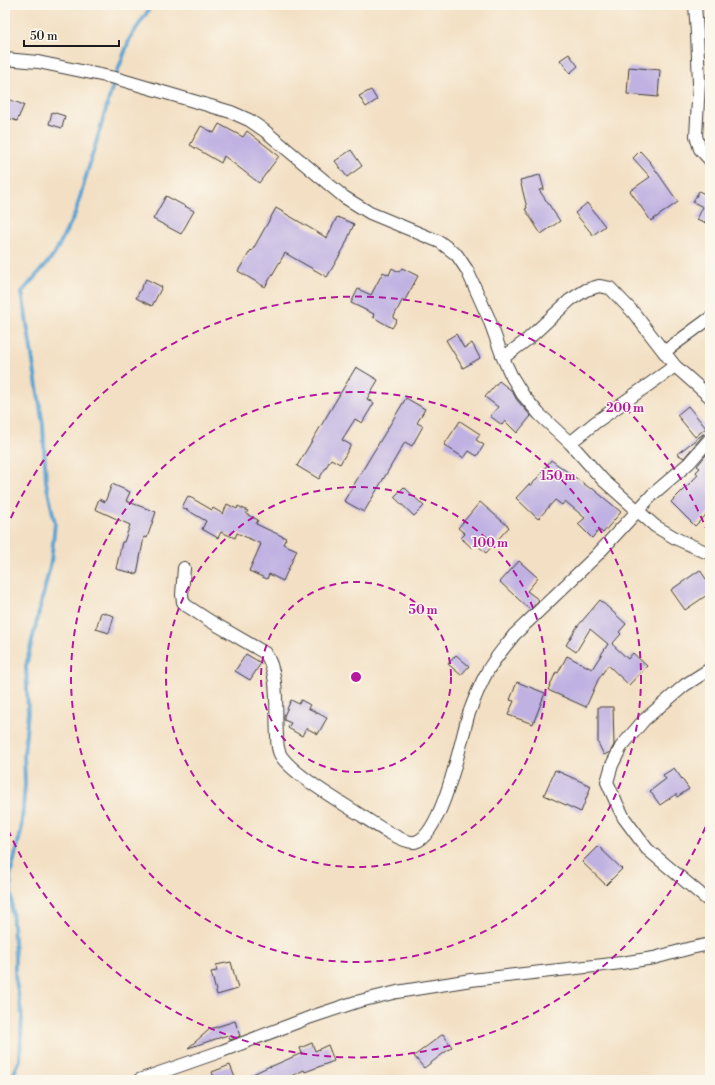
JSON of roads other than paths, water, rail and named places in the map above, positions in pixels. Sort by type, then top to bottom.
[{"type":"street","points":[[695,5],[698,83],[696,136],[700,149],[710,160]]},
{"type":"street","points":[[5,59],[38,62],[115,78],[231,112],[249,120],[265,131],[344,197],[370,213],[440,242],[457,255],[467,270],[486,312],[503,358],[512,377],[523,395],[539,414],[570,443],[603,480],[655,526],[710,554]]},
{"type":"street","points":[[503,358],[528,339],[570,300],[586,290],[599,286],[610,288],[633,312],[675,366],[710,397]]},
{"type":"street","points":[[664,352],[710,318]]},
{"type":"street","points":[[570,443],[596,422],[675,366]]},
{"type":"street","points":[[184,568],[182,595],[183,602],[210,621],[265,653],[270,659],[275,686],[275,720],[278,744],[280,755],[288,765],[306,779],[368,820],[407,842],[414,842],[422,839],[431,828],[438,813],[456,765],[469,715],[487,671],[514,635],[596,556],[653,494],[689,463],[710,439]]},
{"type":"street","points":[[710,669],[685,685],[644,720],[621,747],[612,764],[607,782],[624,818],[647,849],[710,902]]},
{"type":"street","points":[[138,1080],[222,1051],[311,1017],[356,1002],[397,992],[471,980],[654,958],[710,944]]},
{"type":"waterway","points":[[11,1080],[20,1060],[22,1016],[15,976],[10,876],[21,831],[25,785],[24,755],[28,712],[26,666],[51,562],[55,523],[46,482],[43,425],[22,292],[54,255],[75,214],[115,78],[130,38],[152,5]]}]
